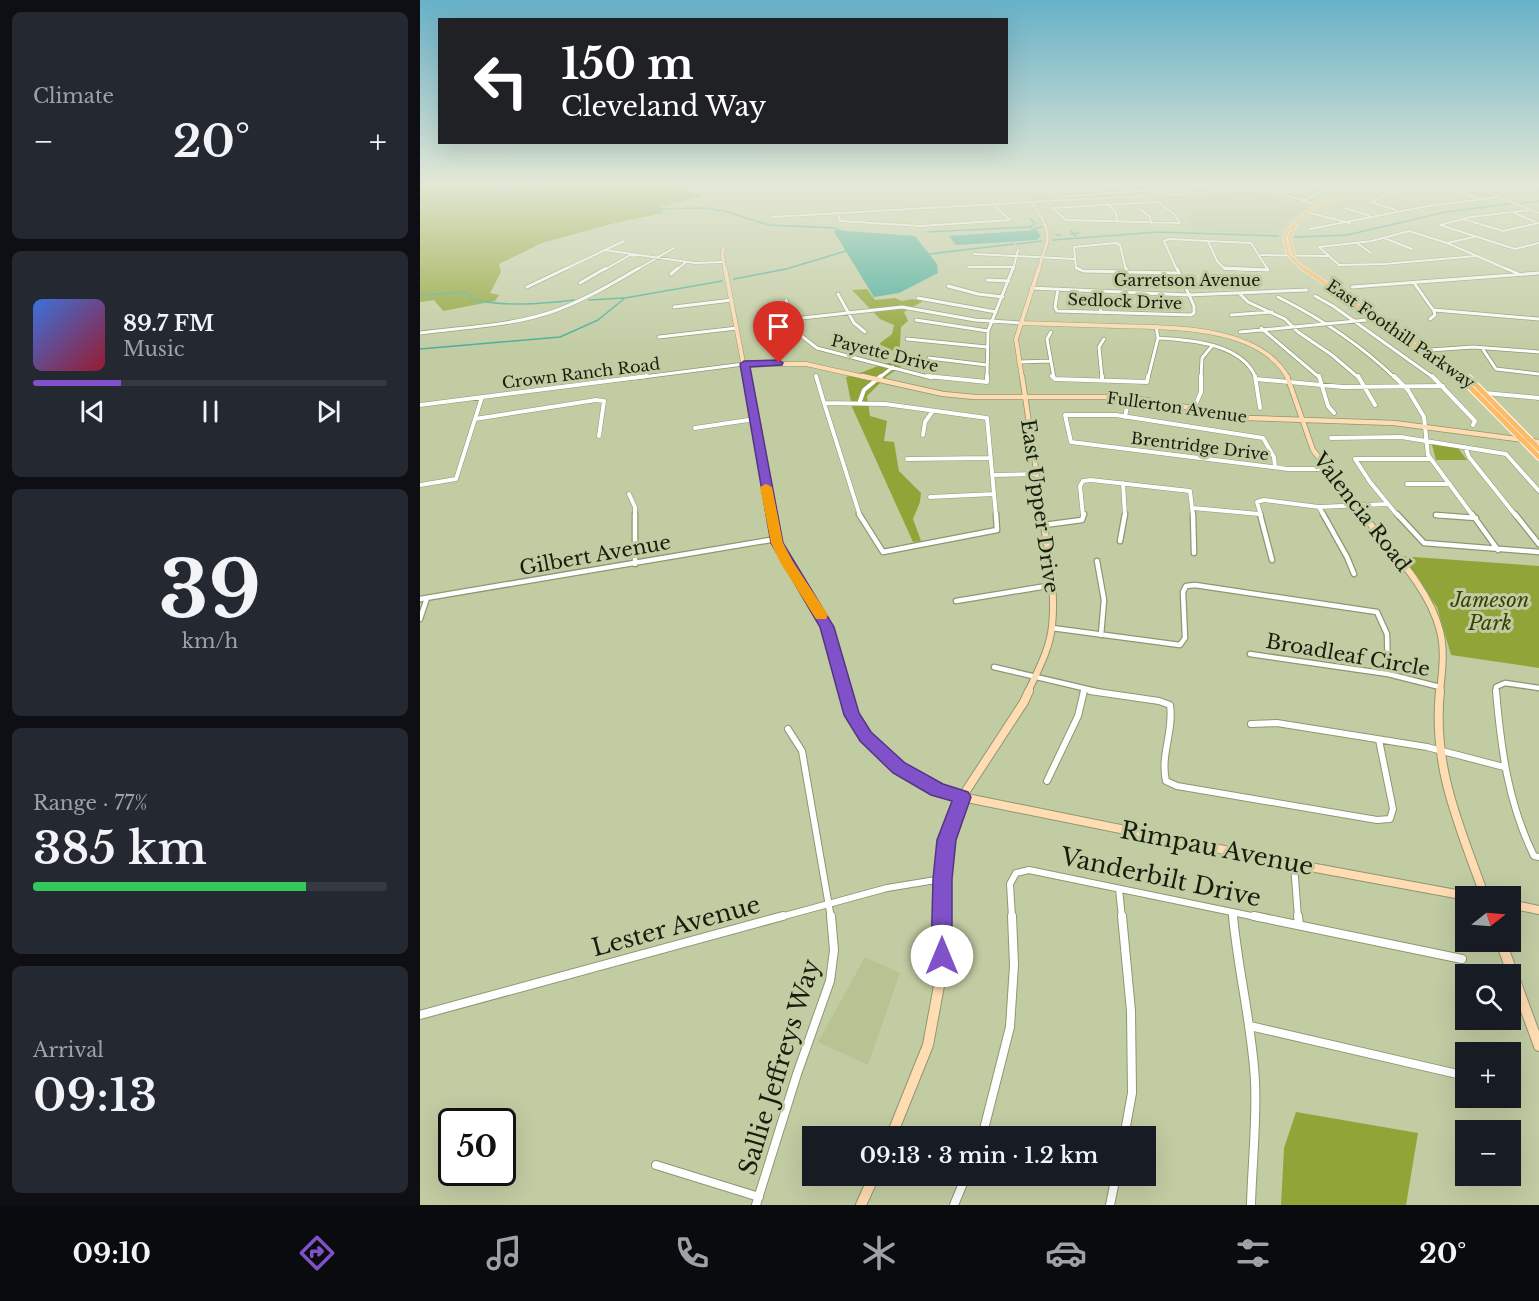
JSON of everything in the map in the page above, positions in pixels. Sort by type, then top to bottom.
[{"type":"main road","name":"East Upper Drive","points":[[896,1126],[928,1045],[941,975],[942,879],[946,840],[962,797],[1024,702],[1036,678],[1052,628],[1053,585],[1016,339],[1048,240]]},
{"type":"main road","points":[[1284,240],[1292,256]]},
{"type":"main road","name":"Rimpau Avenue","points":[[724,248],[724,262],[776,539],[787,562],[827,627],[851,715],[866,736],[899,768],[938,790],[962,797],[1455,894]]},
{"type":"main road","name":"East Foothill Parkway","points":[[1292,256],[1310,275],[1462,379],[1539,457]]},
{"type":"main road","name":"East Foothill Parkway","points":[[1292,256],[1315,274],[1457,369],[1536,442],[1539,449]]},
{"type":"main road","name":"Valencia Road","points":[[1020,323],[1192,329],[1236,340],[1268,356],[1282,367],[1291,382],[1307,440],[1420,588],[1435,615],[1441,636],[1444,662],[1437,725],[1439,750],[1455,812],[1481,886]]},
{"type":"main road","name":"Fullerton Avenue","points":[[744,364],[806,364],[943,394],[975,397],[1129,397],[1248,418],[1394,423],[1536,442]]},
{"type":"main road","points":[[1521,906],[1539,910]]},
{"type":"main road","points":[[1505,952],[1539,1046]]},
{"type":"main road","points":[[861,1205],[870,1186]]},
{"type":"street","points":[[1165,240],[1188,295]]},
{"type":"street","points":[[1208,240],[1217,261],[1225,269],[1268,270],[1261,255],[1251,243],[1211,240]]},
{"type":"street","points":[[1372,240],[1320,246],[1339,265],[1384,264],[1478,256]]},
{"type":"street","points":[[1390,240],[1412,249]]},
{"type":"street","points":[[1438,240],[1521,275]]},
{"type":"street","points":[[1447,243],[1459,240]]},
{"type":"street","points":[[1485,240],[1515,249],[1539,243]]},
{"type":"street","points":[[527,287],[624,241]]},
{"type":"street","points":[[1127,272],[1120,245],[1116,243],[1074,247],[1078,270],[1127,272],[1177,273]]},
{"type":"street","points":[[1357,243],[1371,253]]},
{"type":"street","points":[[420,333],[519,320],[555,311],[594,294],[674,248]]},
{"type":"street","points":[[605,250],[688,261],[724,262]]},
{"type":"street","points":[[929,358],[987,365],[988,331],[1009,281],[1018,250]]},
{"type":"street","points":[[580,284],[633,253]]},
{"type":"street","points":[[974,254],[1075,259]]},
{"type":"street","points":[[1261,255],[1328,256]]},
{"type":"street","points":[[671,274],[688,261]]},
{"type":"street","points":[[969,267],[1014,267]]},
{"type":"street","points":[[1352,287],[1539,273]]},
{"type":"street","points":[[987,280],[1009,281]]},
{"type":"street","points":[[1414,283],[1420,297],[1434,310],[1539,319]]},
{"type":"street","points":[[948,286],[978,294],[1003,297]]},
{"type":"street","name":"Garretson Avenue","points":[[1031,288],[1188,295],[1307,290]]},
{"type":"street","name":"Sedlock Drive","points":[[1058,289],[1055,307],[1057,311],[1191,315],[1194,313],[1194,306],[1188,295]]},
{"type":"street","points":[[838,294],[854,323],[865,332]]},
{"type":"street","points":[[1240,294],[1248,302],[1272,312],[1357,375],[1375,405]]},
{"type":"street","points":[[1315,296],[1356,321],[1419,365],[1443,386],[1475,421],[1473,425]]},
{"type":"street","points":[[1278,297],[1302,308],[1325,324],[1380,363],[1405,387],[1418,405],[1431,459],[1498,550]]},
{"type":"street","points":[[918,298],[996,312]]},
{"type":"street","points":[[674,306],[732,300]]},
{"type":"street","name":"Payette Drive","points":[[786,300],[799,334],[817,348],[952,381],[987,382],[987,365]]},
{"type":"street","points":[[1100,302],[1101,313]]},
{"type":"street","name":"Valencia Road","points":[[793,319],[902,307],[1020,323]]},
{"type":"street","points":[[1148,309],[1149,314]]},
{"type":"street","points":[[1430,319],[1435,315],[1434,310]]},
{"type":"street","points":[[1231,315],[1272,312]]},
{"type":"street","points":[[1240,332],[1261,328],[1377,319]]},
{"type":"street","points":[[916,320],[988,331]]},
{"type":"street","points":[[1052,332],[1047,339],[1052,376],[1055,379],[1148,382],[1158,338],[1156,326]]},
{"type":"street","points":[[659,337],[737,328]]},
{"type":"street","points":[[1261,328],[1319,375],[1328,406],[1334,413]]},
{"type":"street","points":[[1158,338],[1212,346],[1243,361],[1252,369],[1256,380],[1260,408]]},
{"type":"street","points":[[907,339],[987,347]]},
{"type":"street","points":[[1102,379],[1099,347],[1104,339]]},
{"type":"street","points":[[1194,408],[1201,392],[1202,358],[1212,346]]},
{"type":"street","points":[[1430,350],[1482,348],[1539,352]]},
{"type":"street","points":[[1482,348],[1496,369],[1539,374]]},
{"type":"street","points":[[1019,362],[1050,361]]},
{"type":"street","name":"Crown Ranch Road","points":[[420,405],[744,364]]},
{"type":"street","points":[[860,400],[864,390],[893,367]]},
{"type":"street","points":[[816,376],[823,403],[859,515],[883,552],[997,530],[987,418],[860,400],[823,403]]},
{"type":"street","points":[[1256,380],[1323,386],[1443,386]]},
{"type":"street","points":[[1485,393],[1539,398]]},
{"type":"street","points":[[420,485],[456,479],[482,397]]},
{"type":"street","points":[[1129,397],[1125,417],[1263,438],[1274,457],[1275,467]]},
{"type":"street","points":[[475,419],[596,400],[604,401],[599,436]]},
{"type":"street","points":[[923,435],[925,422],[932,412]]},
{"type":"street","name":"Brentridge Drive","points":[[1125,417],[1099,414],[1065,415],[1071,441],[1275,467],[1327,469]]},
{"type":"street","points":[[695,428],[755,419]]},
{"type":"street","points":[[1331,438],[1347,436],[1427,440],[1506,454],[1539,491]]},
{"type":"street","points":[[1464,447],[1469,457],[1539,544]]},
{"type":"street","points":[[907,459],[991,458]]},
{"type":"street","points":[[1431,459],[1356,459],[1361,470],[1388,504],[1424,543],[1539,552]]},
{"type":"street","points":[[993,475],[1036,474]]},
{"type":"street","points":[[1044,525],[1082,520],[1084,514],[1080,486],[1083,481],[1190,491],[1193,508],[1194,553]]},
{"type":"street","points":[[1120,541],[1127,525],[1122,498],[1123,483]]},
{"type":"street","points":[[1407,484],[1450,484]]},
{"type":"street","points":[[629,494],[635,507],[635,564]]},
{"type":"street","points":[[930,497],[994,494]]},
{"type":"street","points":[[1272,560],[1257,502],[1264,500],[1319,507],[1388,504]]},
{"type":"street","points":[[1319,507],[1330,531],[1349,558],[1354,574]]},
{"type":"street","points":[[1193,508],[1259,514]]},
{"type":"street","points":[[1436,515],[1476,518]]},
{"type":"street","name":"Gilbert Avenue","points":[[420,599],[776,539]]},
{"type":"street","points":[[1097,561],[1104,600],[1101,635]]},
{"type":"street","points":[[956,601],[1053,585]]},
{"type":"street","points":[[1052,628],[1180,645],[1185,638],[1184,592],[1186,586],[1207,586],[1377,612],[1382,618],[1388,642],[1388,674]]},
{"type":"street","points":[[420,619],[427,598]]},
{"type":"street","name":"Broadleaf Circle","points":[[1250,654],[1388,674],[1440,687]]},
{"type":"street","points":[[994,667],[1084,690],[1160,701],[1170,705],[1172,714],[1162,770],[1166,781],[1177,786],[1377,820],[1389,819],[1393,809],[1379,740]]},
{"type":"street","points":[[1536,857],[1511,801],[1504,767],[1496,687],[1498,684],[1539,688]]},
{"type":"street","points":[[1047,781],[1078,716],[1084,690]]},
{"type":"street","points":[[1251,724],[1277,723],[1439,750],[1504,767]]},
{"type":"street","name":"Sallie Jeffreys Way","points":[[757,1201],[797,1074],[830,981],[835,937],[802,751],[788,729]]},
{"type":"street","points":[[1294,864],[1299,925]]},
{"type":"street","name":"Vanderbilt Drive","points":[[985,1126],[1010,1027],[1014,965],[1010,884],[1016,873],[1029,870],[1462,959]]},
{"type":"street","name":"Lester Avenue","points":[[420,1015],[910,883],[942,879]]},
{"type":"street","points":[[1119,889],[1131,1011],[1132,1093],[1126,1126]]},
{"type":"street","points":[[1233,912],[1237,958],[1250,1026],[1255,1082],[1251,1205]]},
{"type":"street","points":[[1250,1026],[1455,1073]]},
{"type":"street","points":[[656,1165],[757,1201]]},
{"type":"street","points":[[954,1205],[962,1186]]},
{"type":"street","points":[[1110,1205],[1114,1186]]},
{"type":"shaded area","points":[[865,957],[900,973],[868,1065],[818,1042]]},
{"type":"green space","points":[[420,240],[552,240],[499,264],[501,272],[490,293],[499,295],[495,301],[443,311],[434,300],[420,302]]},
{"type":"green space","points":[[867,289],[875,300],[895,298],[902,301],[912,299],[923,301],[904,312],[908,321],[901,327],[899,359],[937,362],[933,367],[907,362],[886,377],[867,396],[870,416],[887,421],[884,441],[894,442],[899,471],[921,493],[913,519],[921,541],[913,542],[852,407],[846,377],[893,362],[894,351],[879,344],[892,334],[894,325],[880,319],[852,290]]},
{"type":"green space","points":[[1432,445],[1458,448],[1467,460],[1436,460]]},
{"type":"green space","name":"Jameson Park","points":[[1400,556],[1539,566],[1539,668],[1451,655],[1437,607]]},
{"type":"green space","points":[[1296,1112],[1418,1133],[1406,1205],[1281,1205],[1284,1148]]},
{"type":"water","points":[[839,240],[918,240],[937,264],[938,273],[899,293],[874,297]]},
{"type":"water","points":[[952,240],[1032,240],[956,245]]},
{"type":"waterway","points":[[1017,244],[1042,241]]},
{"type":"waterway","points":[[929,254],[1014,244]]},
{"type":"waterway","points":[[734,279],[786,269],[846,251]]},
{"type":"waterway","points":[[420,349],[560,337],[598,320],[625,298],[722,281]]},
{"type":"waterway","points":[[420,295],[468,292],[471,299],[509,304],[574,300]]},
{"type":"waterway","points":[[589,300],[624,298]]},
{"type":"slow traffic","points":[[766,487],[777,543],[821,615]]},
{"type":"route","points":[[779,363],[744,364],[777,543],[827,627],[844,696],[851,715],[866,736],[899,768],[938,790],[962,797],[946,840],[942,879],[942,956]]}]
